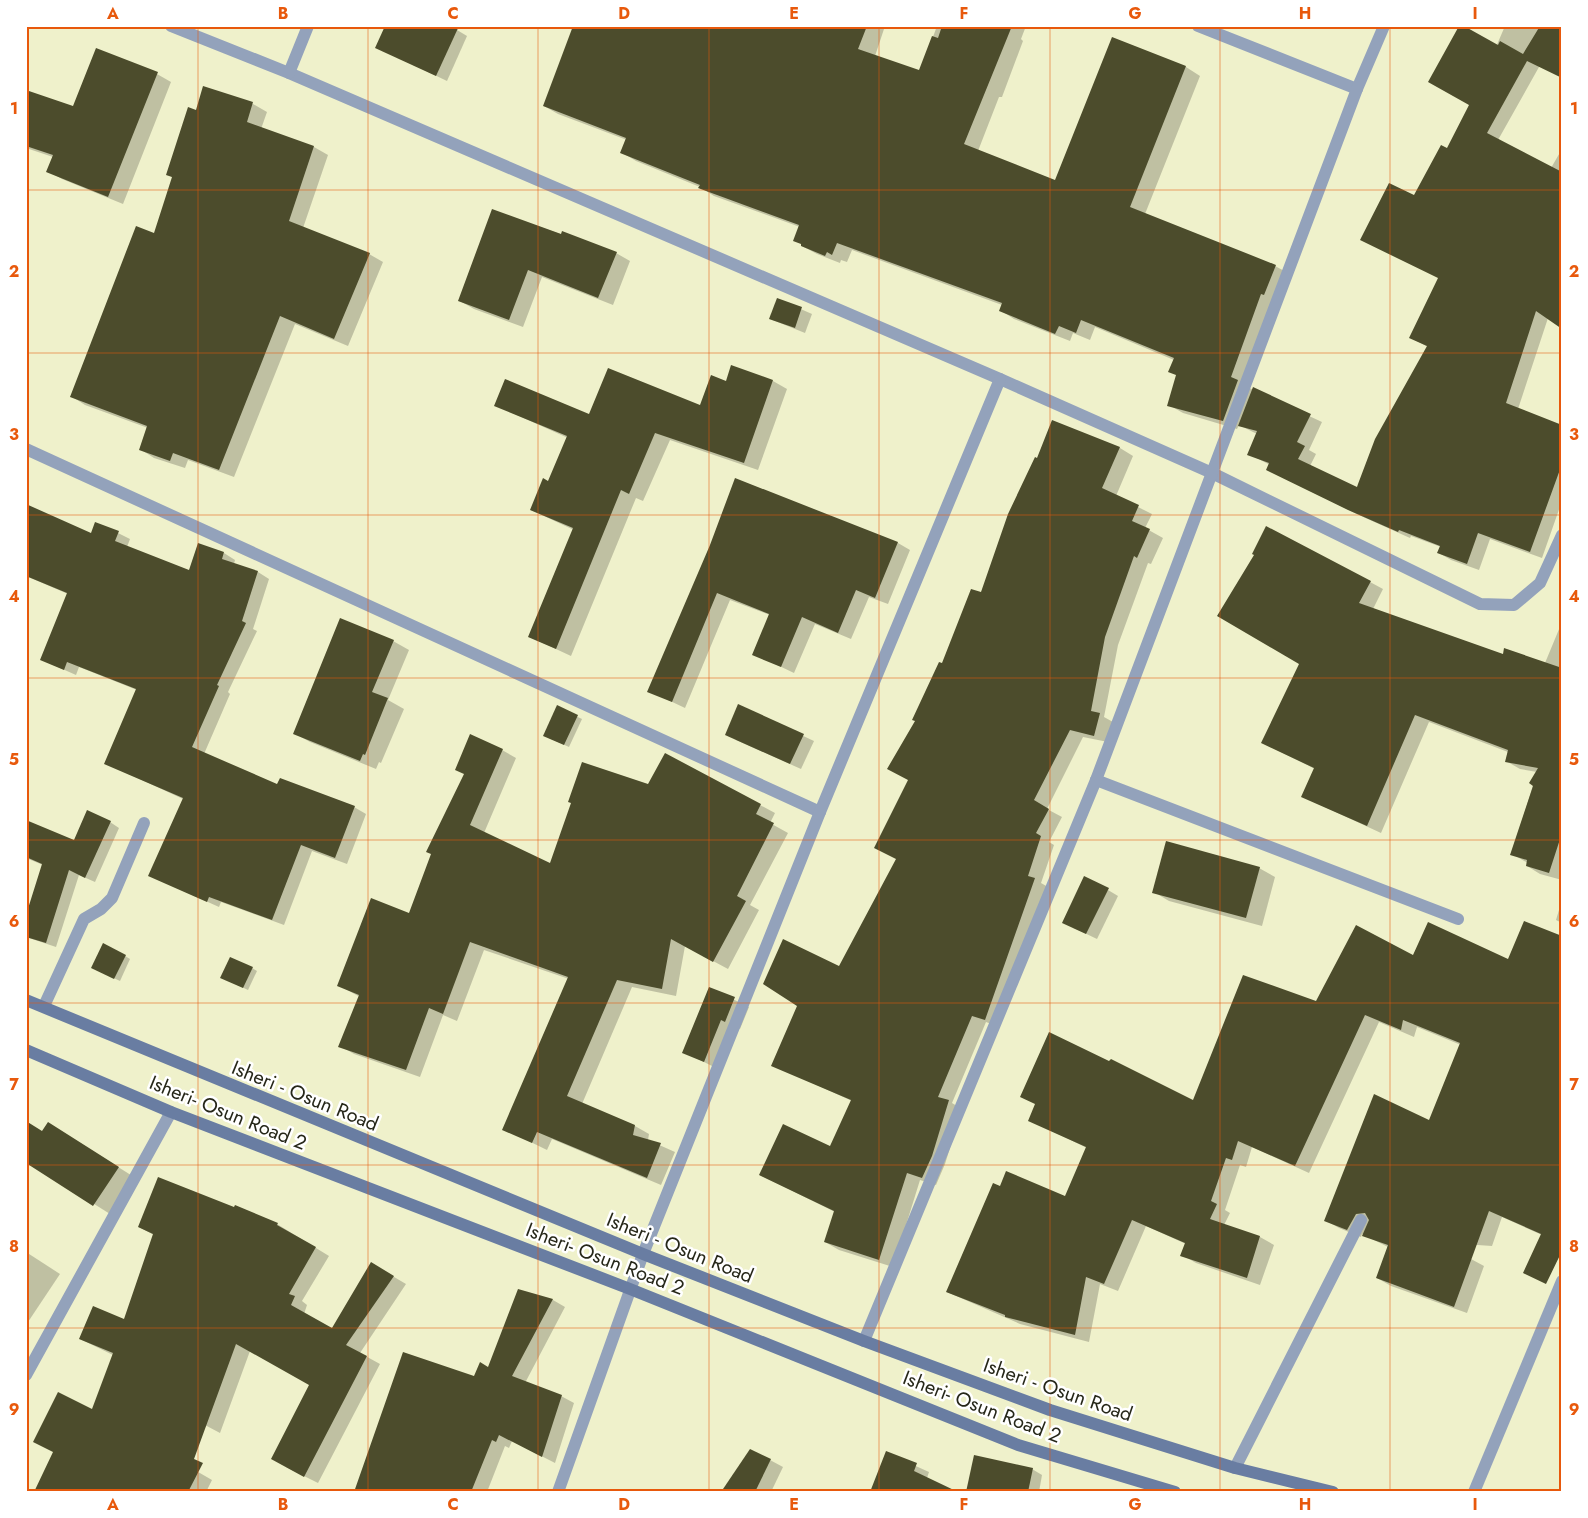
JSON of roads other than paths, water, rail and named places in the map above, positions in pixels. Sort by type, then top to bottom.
[{"type":"main road","name":"Isheri - Osun Road","points":[[26,1000],[192,1070],[643,1254],[864,1341],[1050,1410],[1235,1468],[1333,1492]]},
{"type":"main road","name":"Isheri- Osun Road 2","points":[[26,1050],[171,1112],[630,1289],[1018,1445],[1175,1492]]},
{"type":"street","points":[[171,26],[289,73],[1000,379],[1212,473],[1480,604],[1514,605],[1540,583],[1562,535]]},
{"type":"street","points":[[289,73],[308,26]]},
{"type":"street","points":[[1198,26],[1357,89]]},
{"type":"street","points":[[864,1341],[1096,780],[1357,89],[1384,26]]},
{"type":"street","points":[[558,1492],[643,1254],[820,812],[1000,379]]},
{"type":"street","points":[[26,449],[820,812]]},
{"type":"street","points":[[1096,780],[1458,919]]},
{"type":"street","points":[[44,1006],[84,920],[112,898],[144,823]]},
{"type":"street","points":[[26,1375],[171,1112]]},
{"type":"street","points":[[1235,1468],[1361,1220]]},
{"type":"street","points":[[1474,1492],[1562,1281]]}]
